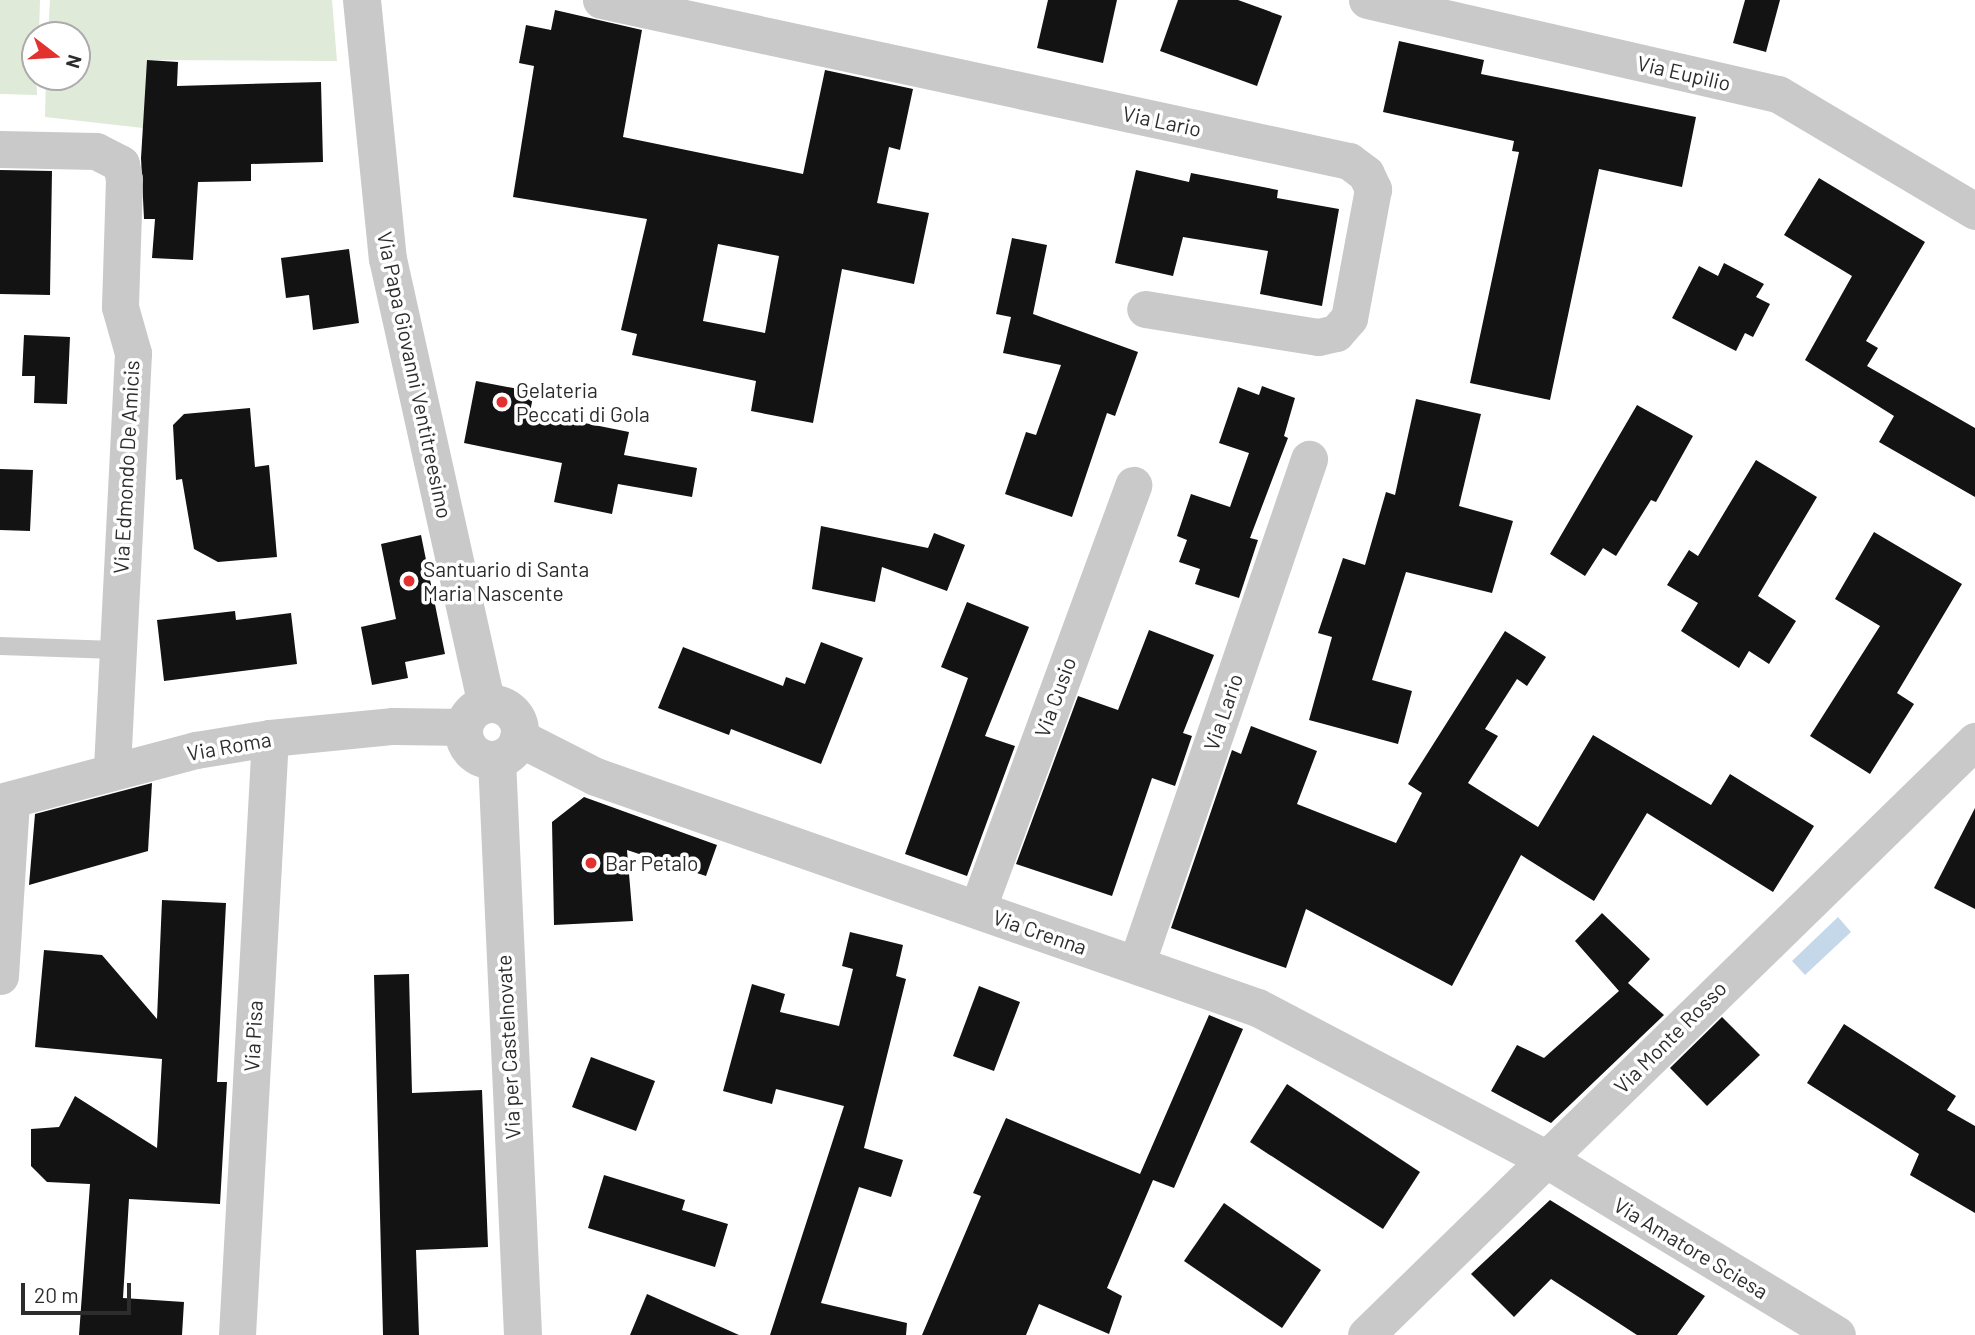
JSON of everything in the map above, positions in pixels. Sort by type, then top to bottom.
[{"type":"street","name":"Via Papa Giovanni Ventitreesimo","points":[[362,0],[388,259],[476,716]]},
{"type":"street","name":"Via Lario","points":[[601,0],[1349,161],[1366,174],[1373,189],[1349,318],[1336,333],[1318,337],[1145,309]]},
{"type":"street","name":"Via Eupilio","points":[[1367,0],[1778,94],[1975,211]]},
{"type":"street","name":"Via Edmondo De Amicis","points":[[0,149],[96,151],[121,164],[124,179],[120,307],[133,353],[112,771]]},
{"type":"street","name":"Via Lario","points":[[1136,965],[1310,459]]},
{"type":"street","name":"Via Cusio","points":[[977,910],[1133,485]]},
{"type":"street","points":[[476,716],[508,709],[516,717],[508,749]]},
{"type":"street","name":"Via Roma","points":[[6,800],[112,771],[270,738],[476,716]]},
{"type":"street","name":"Via Pisa","points":[[237,1335],[270,738]]},
{"type":"street","name":"Via Monte Rosso","points":[[1366,1335],[1975,741]]},
{"type":"street","name":"Via Crenna","points":[[508,749],[596,777],[1258,1007],[1546,1159]]},
{"type":"street","name":"Via per Castelnovate","points":[[508,749],[523,1335]]},
{"type":"street","points":[[0,976],[6,800]]},
{"type":"street","name":"Via Amatore Sciesa","points":[[1546,1159],[1837,1335]]},
{"type":"lane","points":[[0,646],[116,650]]},
{"type":"green space","points":[[0,0],[40,0],[39,21],[21,21],[21,91],[37,91],[37,95],[0,94]]},
{"type":"green space","points":[[50,0],[332,0],[337,61],[148,60],[143,128],[45,117],[46,91],[91,91],[91,21],[49,21]]},
{"type":"water","points":[[1838,917],[1851,932],[1805,975],[1792,961]]},
{"type":"building","points":[[1048,0],[1117,0],[1103,63],[1037,48]]},
{"type":"building","points":[[1178,0],[1238,0],[1282,16],[1257,86],[1160,51]]},
{"type":"building","points":[[1745,0],[1780,0],[1766,52],[1733,43]]},
{"type":"building","points":[[555,10],[642,30],[623,137],[803,174],[825,70],[913,89],[900,150],[889,147],[877,203],[929,213],[914,284],[842,269],[813,423],[751,411],[756,381],[632,355],[637,334],[621,330],[647,219],[513,197],[534,66],[519,63],[526,25],[551,30]],"holes":[[[718,244],[779,256],[765,333],[703,321]]]},
{"type":"building","points":[[1399,41],[1484,60],[1481,74],[1696,117],[1682,187],[1599,169],[1550,400],[1470,383],[1519,152],[1512,151],[1514,141],[1383,112]]},
{"type":"building","points":[[147,60],[178,62],[177,86],[321,82],[323,162],[251,164],[251,181],[198,182],[193,260],[152,258],[155,219],[144,219],[141,158]]},
{"type":"building","points":[[0,170],[52,171],[50,295],[0,294]]},
{"type":"building","points":[[1136,170],[1189,182],[1191,173],[1278,190],[1277,198],[1339,209],[1322,306],[1260,294],[1268,251],[1183,237],[1173,276],[1115,263]]},
{"type":"building","points":[[1819,178],[1925,242],[1866,341],[1878,348],[1867,366],[1975,428],[1975,497],[1879,442],[1894,416],[1805,360],[1852,276],[1784,235]]},
{"type":"building","points":[[1012,238],[1047,245],[1033,314],[1138,352],[1115,416],[1107,413],[1072,517],[1005,494],[1026,432],[1036,435],[1061,365],[1003,353],[1011,317],[996,314]]},
{"type":"building","points":[[349,249],[359,323],[313,330],[309,295],[286,298],[281,258]]},
{"type":"building","points":[[1724,263],[1764,284],[1756,297],[1770,304],[1753,337],[1745,333],[1736,351],[1672,318],[1699,266],[1718,276]]},
{"type":"building","points":[[24,335],[70,337],[67,404],[34,403],[35,376],[22,376]]},
{"type":"building","points":[[476,381],[534,392],[530,412],[629,432],[624,455],[697,468],[692,497],[618,484],[612,514],[554,502],[562,463],[464,443]]},
{"type":"building","points":[[1262,386],[1295,398],[1284,436],[1288,438],[1250,538],[1258,540],[1239,598],[1195,584],[1200,569],[1179,562],[1187,540],[1177,536],[1191,494],[1230,507],[1249,453],[1219,443],[1238,387],[1259,395]]},
{"type":"building","points":[[1416,399],[1481,414],[1459,506],[1513,521],[1492,593],[1406,572],[1372,680],[1412,691],[1398,744],[1309,720],[1332,637],[1318,633],[1343,558],[1365,565],[1386,492],[1395,495]]},
{"type":"building","points":[[1637,405],[1693,436],[1656,502],[1651,500],[1616,556],[1603,548],[1585,576],[1550,554]]},
{"type":"building","points":[[250,408],[255,467],[269,465],[277,557],[218,562],[194,549],[182,479],[176,480],[173,425],[184,414]]},
{"type":"building","points":[[1756,460],[1817,497],[1758,596],[1796,621],[1769,664],[1749,651],[1739,668],[1681,631],[1698,603],[1667,585],[1689,550],[1698,556]]},
{"type":"building","points":[[0,469],[33,470],[30,531],[0,530]]},
{"type":"building","points":[[821,526],[928,548],[934,533],[965,545],[947,591],[882,567],[875,602],[812,589]]},
{"type":"building","points":[[1874,532],[1962,584],[1897,693],[1914,704],[1870,774],[1810,736],[1880,626],[1835,599]]},
{"type":"building","name":"Santuario di Santa Maria Nascente","points":[[421,535],[445,654],[405,662],[408,678],[372,685],[361,627],[396,619],[381,544]]},
{"type":"building","points":[[967,602],[1029,627],[985,736],[1015,746],[967,876],[905,854],[968,678],[941,667]]},
{"type":"building","points":[[235,611],[236,620],[291,613],[297,664],[164,681],[157,620]]},
{"type":"building","points":[[1149,630],[1214,655],[1183,733],[1192,736],[1175,786],[1152,778],[1112,896],[1016,864],[1078,696],[1118,710]]},
{"type":"building","points":[[1505,631],[1546,657],[1527,686],[1517,679],[1485,729],[1498,736],[1468,783],[1538,827],[1593,735],[1711,805],[1730,774],[1814,826],[1773,892],[1647,813],[1594,901],[1521,855],[1452,986],[1306,909],[1286,968],[1171,928],[1232,750],[1241,754],[1251,726],[1317,751],[1297,804],[1396,843],[1422,793],[1408,784]]},
{"type":"building","points":[[821,642],[863,658],[821,764],[731,729],[729,735],[658,708],[683,647],[783,686],[786,677],[805,684]]},
{"type":"building","points":[[152,783],[148,851],[29,885],[35,814]]},
{"type":"building","name":"Bar Petalo","points":[[584,797],[717,845],[706,876],[627,850],[633,921],[554,925],[552,822]]},
{"type":"building","points":[[1975,808],[1975,909],[1934,888]]},
{"type":"building","points":[[162,900],[226,903],[217,1082],[227,1082],[220,1204],[129,1199],[123,1298],[184,1302],[182,1335],[79,1335],[90,1184],[47,1182],[31,1166],[31,1129],[59,1127],[75,1096],[157,1148],[162,1059],[35,1047],[44,950],[102,955],[157,1019]]},
{"type":"building","points":[[1602,913],[1650,959],[1628,983],[1664,1015],[1551,1123],[1491,1091],[1517,1045],[1544,1058],[1619,991],[1575,941]]},
{"type":"building","points":[[850,932],[903,945],[896,976],[906,979],[864,1148],[903,1160],[891,1197],[859,1187],[821,1303],[907,1323],[906,1335],[770,1335],[844,1106],[776,1089],[772,1104],[723,1091],[752,984],[785,994],[780,1012],[839,1026],[853,969],[842,966]]},
{"type":"building","points":[[409,974],[412,1093],[482,1090],[488,1247],[416,1250],[419,1335],[383,1335],[374,975]]},
{"type":"building","points":[[979,986],[1020,1002],[994,1071],[953,1056]]},
{"type":"building","points":[[1209,1015],[1243,1029],[1174,1188],[1153,1180],[1107,1288],[1122,1296],[1109,1334],[1039,1304],[1026,1335],[922,1335],[981,1196],[973,1193],[1006,1118],[1140,1174]]},
{"type":"building","points":[[1722,1017],[1760,1055],[1707,1106],[1670,1068]]},
{"type":"building","points":[[1844,1024],[1956,1096],[1947,1110],[1975,1126],[1975,1213],[1910,1175],[1919,1154],[1807,1083]]},
{"type":"building","points":[[591,1057],[655,1081],[636,1131],[572,1107]]},
{"type":"building","points":[[1287,1084],[1420,1172],[1383,1229],[1250,1142]]},
{"type":"building","points":[[604,1175],[685,1200],[682,1210],[728,1224],[715,1267],[588,1228]]},
{"type":"building","points":[[1550,1200],[1705,1296],[1677,1335],[1637,1335],[1551,1279],[1514,1317],[1471,1274]]},
{"type":"building","points":[[1224,1203],[1321,1270],[1282,1328],[1184,1261]]},
{"type":"building","points":[[647,1294],[739,1335],[630,1335]]},
{"type":"place","name":"Gelateria Peccati di Gola","points":[[502,402]]},
{"type":"place","name":"Santuario di Santa Maria Nascente","points":[[409,581]]},
{"type":"place","name":"Bar Petalo","points":[[591,863]]}]
